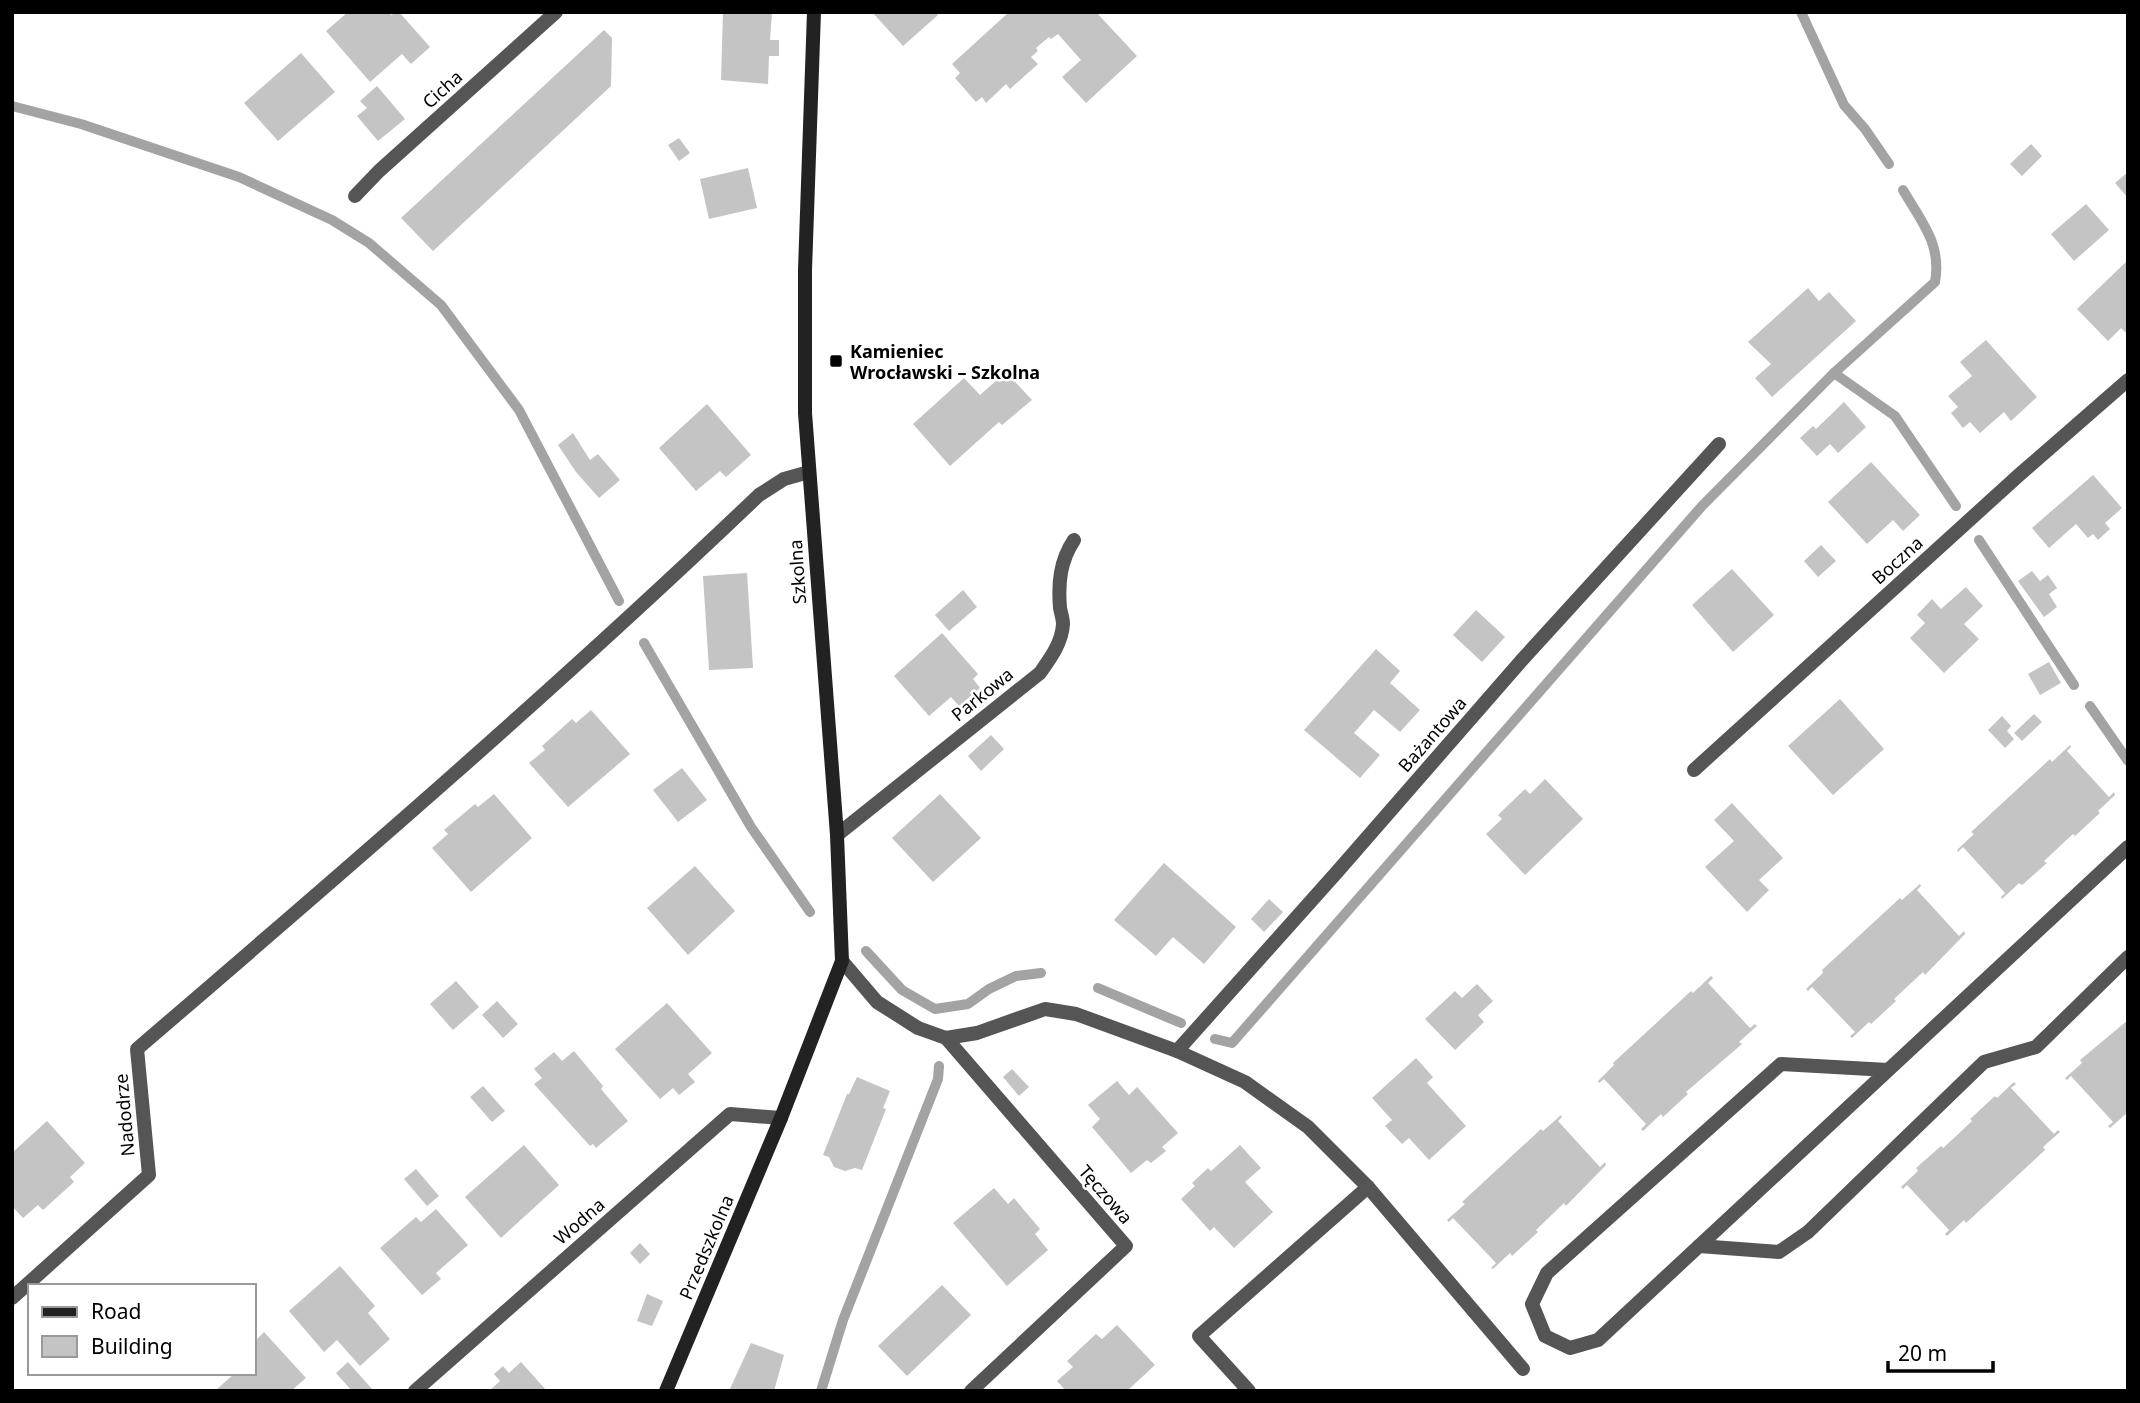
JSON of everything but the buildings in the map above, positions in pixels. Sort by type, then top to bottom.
[{"type":"street","name":"Cicha","points":[[355,195],[556,12]]},
{"type":"street","name":"Szkolna","points":[[781,1118],[842,961],[837,835],[805,413],[805,270],[814,12]]},
{"type":"street","name":"Boczna","points":[[1694,770],[2009,484],[2128,380]]},
{"type":"street","name":"Bażantowa","points":[[1177,1051],[1338,872],[1521,661],[1719,444]]},
{"type":"street","name":"Nadodrze","points":[[12,1298],[149,1175],[138,1049],[371,848],[595,648],[759,495],[783,479],[809,472]]},
{"type":"street","name":"Parkowa","points":[[837,835],[1040,673],[1061,638],[1061,566],[1074,540]]},
{"type":"street","points":[[1888,1070],[1781,1064],[1547,1273],[1532,1304],[1545,1336],[1570,1348],[1598,1340],[2128,847]]},
{"type":"street","points":[[1699,1246],[1779,1252],[1808,1233],[1984,1062],[2035,1047],[2128,957]]},
{"type":"street","points":[[842,961],[877,1002],[918,1028],[946,1038],[977,1033],[1045,1009],[1076,1014],[1177,1051],[1245,1082],[1308,1127],[1368,1187],[1523,1369]]},
{"type":"street","name":"Tęczowa","points":[[946,1038],[1126,1246],[971,1391]]},
{"type":"street","name":"Wodna","points":[[415,1391],[730,1114],[781,1118]]},
{"type":"street","name":"Przedszkolna","points":[[666,1391],[781,1118]]},
{"type":"street","points":[[1250,1391],[1199,1336],[1368,1187]]},
{"type":"waterway","points":[[1801,12],[1844,105],[1865,129],[1889,164]]},
{"type":"waterway","points":[[12,106],[81,124],[239,177],[332,220],[369,243],[441,305],[519,410],[619,601]]},
{"type":"waterway","points":[[1215,1039],[1232,1043],[1702,506],[1834,373],[1935,282],[1933,244],[1903,190]]},
{"type":"waterway","points":[[1834,373],[1895,416],[1956,506]]},
{"type":"waterway","points":[[1979,540],[2074,685]]},
{"type":"waterway","points":[[644,643],[751,827],[810,912]]},
{"type":"waterway","points":[[2090,706],[2128,761]]},
{"type":"waterway","points":[[866,951],[902,990],[935,1009],[968,1004],[989,989],[1016,976],[1041,973]]},
{"type":"waterway","points":[[1098,988],[1181,1023]]},
{"type":"waterway","points":[[821,1391],[843,1320],[938,1079],[939,1066]]},
{"type":"place","name":"Kamieniec Wrocławski – Szkolna","points":[[836,361]]}]
